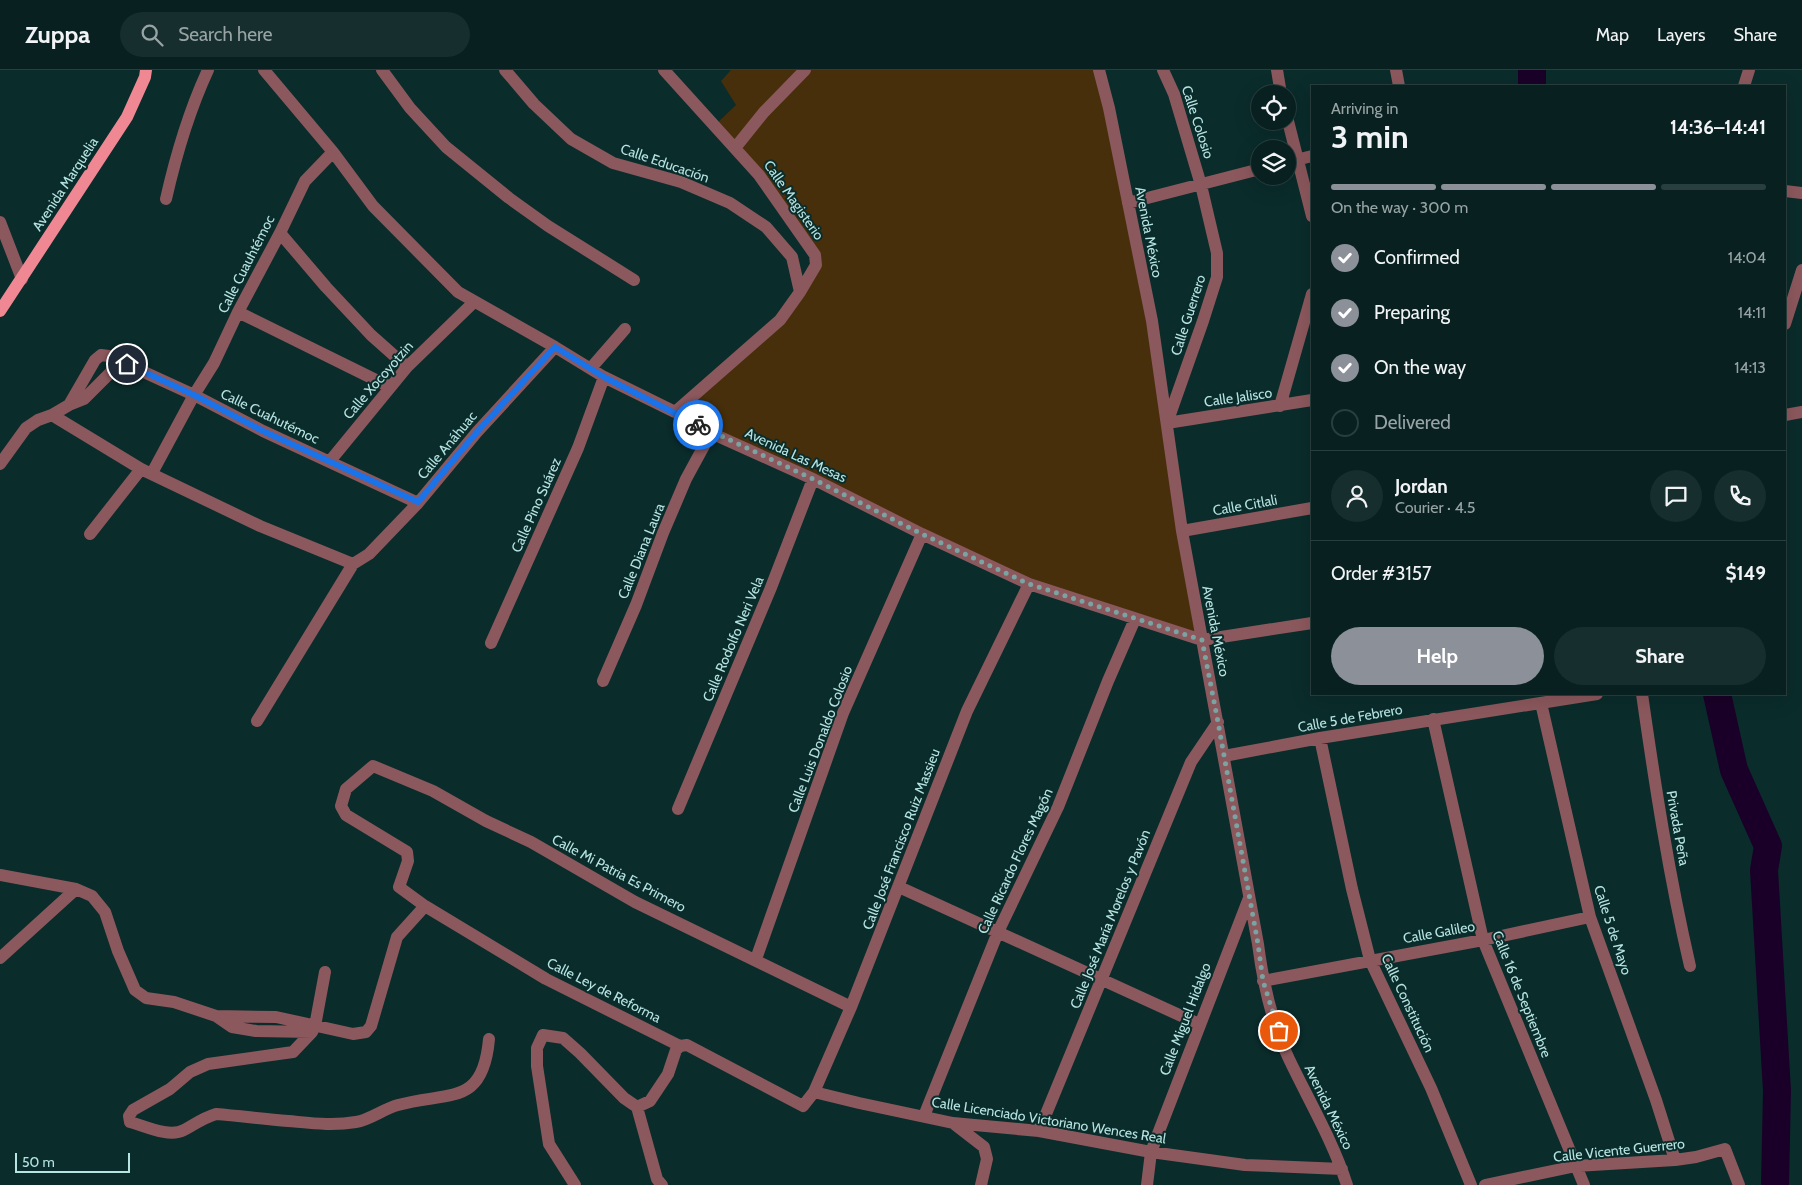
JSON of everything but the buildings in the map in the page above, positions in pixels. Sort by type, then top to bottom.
[{"type":"main road","name":"Avenida Marquelia","points":[[0,312],[127,117],[145,77],[146,70]]},
{"type":"street","points":[[166,199],[174,165],[197,95],[208,70]]},
{"type":"street","name":"Avenida Las Mesas","points":[[264,70],[333,152],[372,206],[458,292],[504,317],[604,377],[676,412],[711,432],[813,479],[922,534],[1029,584],[1135,619]]},
{"type":"street","points":[[382,70],[410,108],[446,147],[509,198],[548,226],[634,280]]},
{"type":"street","name":"Calle Educación","points":[[505,70],[534,104],[572,139],[614,163],[681,182],[730,203],[766,227],[792,257],[800,292]]},
{"type":"street","name":"Calle Magisterio","points":[[664,70],[759,174],[815,255],[816,265],[780,320],[676,412]]},
{"type":"street","points":[[736,148],[764,112],[805,70]]},
{"type":"street","name":"Avenida México","points":[[1099,70],[1109,108],[1152,321],[1182,531],[1258,944],[1263,981],[1288,1058],[1314,1106],[1342,1169],[1347,1185]]},
{"type":"street","name":"Calle Colosio","points":[[1163,70],[1174,94],[1202,185]]},
{"type":"street","points":[[1277,70],[1280,85]]},
{"type":"street","points":[[1396,70],[1399,85]]},
{"type":"street","points":[[1744,85],[1749,70]]},
{"type":"street","name":"Calle Cuauhtémoc","points":[[90,534],[147,471],[214,363],[305,181],[333,152]]},
{"type":"street","points":[[1296,160],[1311,156]]},
{"type":"street","points":[[1128,202],[1251,171]]},
{"type":"street","points":[[1296,172],[1311,213]]},
{"type":"street","name":"Calle Guerrero","points":[[1167,423],[1217,277],[1217,253],[1202,185]]},
{"type":"street","points":[[1786,191],[1802,193]]},
{"type":"street","points":[[0,222],[22,279]]},
{"type":"street","points":[[280,233],[326,287],[371,335],[407,367]]},
{"type":"street","points":[[1786,321],[1802,270]]},
{"type":"street","points":[[1280,406],[1311,298]]},
{"type":"street","name":"Calle Xocoyotzin","points":[[330,460],[407,367],[474,302]]},
{"type":"street","points":[[238,312],[390,387]]},
{"type":"street","points":[[591,368],[625,329]]},
{"type":"street","name":"Calle Anáhuac","points":[[257,720],[357,562],[369,554],[418,502],[477,432],[555,347]]},
{"type":"street","name":"Calle Cuahutémoc","points":[[69,405],[95,360],[101,355],[109,356],[194,395],[263,431],[330,460],[418,502]]},
{"type":"street","points":[[0,464],[26,428],[38,420],[84,399],[113,370],[127,364]]},
{"type":"street","name":"Calle Pino Suárez","points":[[491,643],[578,448],[604,377]]},
{"type":"street","name":"Calle Jalisco","points":[[1167,423],[1311,400]]},
{"type":"street","points":[[1786,415],[1802,412]]},
{"type":"street","points":[[52,415],[147,471],[260,526],[357,562]]},
{"type":"street","name":"Calle Diana Laura","points":[[603,681],[636,605],[686,479],[711,432]]},
{"type":"street","name":"Calle Rodolfo Neri Vela","points":[[678,809],[770,590],[813,479]]},
{"type":"street","name":"Calle Citlali","points":[[1182,531],[1311,508]]},
{"type":"street","name":"Calle Luis Donaldo Colosio","points":[[756,960],[843,713],[922,534]]},
{"type":"street","name":"Calle José Francisco Ruiz Massieu","points":[[803,1106],[814,1092],[851,1006],[967,711],[1029,584]]},
{"type":"street","points":[[1135,619],[1202,640],[1311,623]]},
{"type":"street","name":"Calle Ricardo Flores Magón","points":[[924,1116],[998,932],[1058,807],[1135,619]]},
{"type":"street","name":"Calle 5 de Febrero","points":[[1224,756],[1433,719],[1591,695]]},
{"type":"street","name":"Privada Peña","points":[[1642,695],[1657,798],[1690,966]]},
{"type":"street","name":"Calle 5 de Mayo","points":[[1542,703],[1590,917],[1656,1100],[1675,1160]]},
{"type":"street","name":"Calle 16 de Septiembre","points":[[1433,719],[1483,940],[1584,1185]]},
{"type":"street","name":"Calle José María Morelos y Pavón","points":[[1039,1131],[1191,762],[1218,722]]},
{"type":"street","name":"Calle Constitución","points":[[1320,738],[1352,890],[1370,960],[1431,1088],[1471,1185]]},
{"type":"street","name":"Calle Mi Patria Es Primero","points":[[399,887],[408,861],[407,852],[346,815],[341,806],[346,789],[373,766],[433,790],[486,820],[531,842],[635,902],[851,1006]]},
{"type":"street","points":[[0,875],[76,889],[92,896],[105,912],[118,951],[135,990],[146,998],[174,1002],[216,1016],[232,1027],[256,1031],[313,1029],[354,1034],[366,1032],[371,1026],[397,937],[425,906]]},
{"type":"street","name":"Calle Ley de Reforma","points":[[399,887],[425,906],[546,978],[680,1046],[687,1046],[803,1106]]},
{"type":"street","points":[[898,888],[1199,1024]]},
{"type":"street","points":[[0,958],[76,889]]},
{"type":"street","name":"Calle Miguel Hidalgo","points":[[1147,1185],[1151,1152],[1249,898]]},
{"type":"street","name":"Calle Galileo","points":[[1263,981],[1483,940],[1590,917]]},
{"type":"street","points":[[325,972],[313,1029],[293,1052],[208,1064],[190,1072],[170,1089],[133,1110],[129,1116],[130,1122],[168,1132],[182,1132],[205,1117],[216,1114],[328,1125],[358,1122],[396,1105],[458,1094],[472,1087],[482,1074],[487,1060],[489,1039]]},
{"type":"street","points":[[575,1185],[550,1144],[537,1066],[537,1048],[543,1035],[563,1038],[624,1098],[637,1106],[657,1179],[662,1185]]},
{"type":"street","points":[[637,1106],[650,1101],[668,1074],[676,1050],[680,1046]]},
{"type":"street","name":"Calle Licenciado Victoriano Wences Real","points":[[814,1092],[860,1104],[953,1123],[1039,1131],[1151,1152],[1245,1165],[1342,1169]]},
{"type":"street","points":[[953,1123],[984,1148],[987,1159],[982,1185]]},
{"type":"street","name":"Calle Vicente Guerrero","points":[[1485,1185],[1576,1166],[1675,1160],[1696,1157],[1725,1149],[1739,1185]]},
{"type":"shaded area","points":[[731,70],[1099,70],[1109,108],[1202,640],[1029,584],[675,412],[780,320],[815,255],[714,126],[736,105],[721,81]]},
{"type":"waterway","points":[[1532,70],[1532,85]]},
{"type":"waterway","points":[[1717,695],[1734,770],[1768,846],[1764,870],[1777,1091],[1775,1185]]},
{"type":"way so far","points":[[698,425],[1029,584],[1202,640],[1258,944],[1263,981],[1279,1031]]},
{"type":"route","points":[[127,364],[194,395],[263,431],[330,460],[418,502],[477,432],[555,347],[604,377],[676,412],[698,425]]}]
